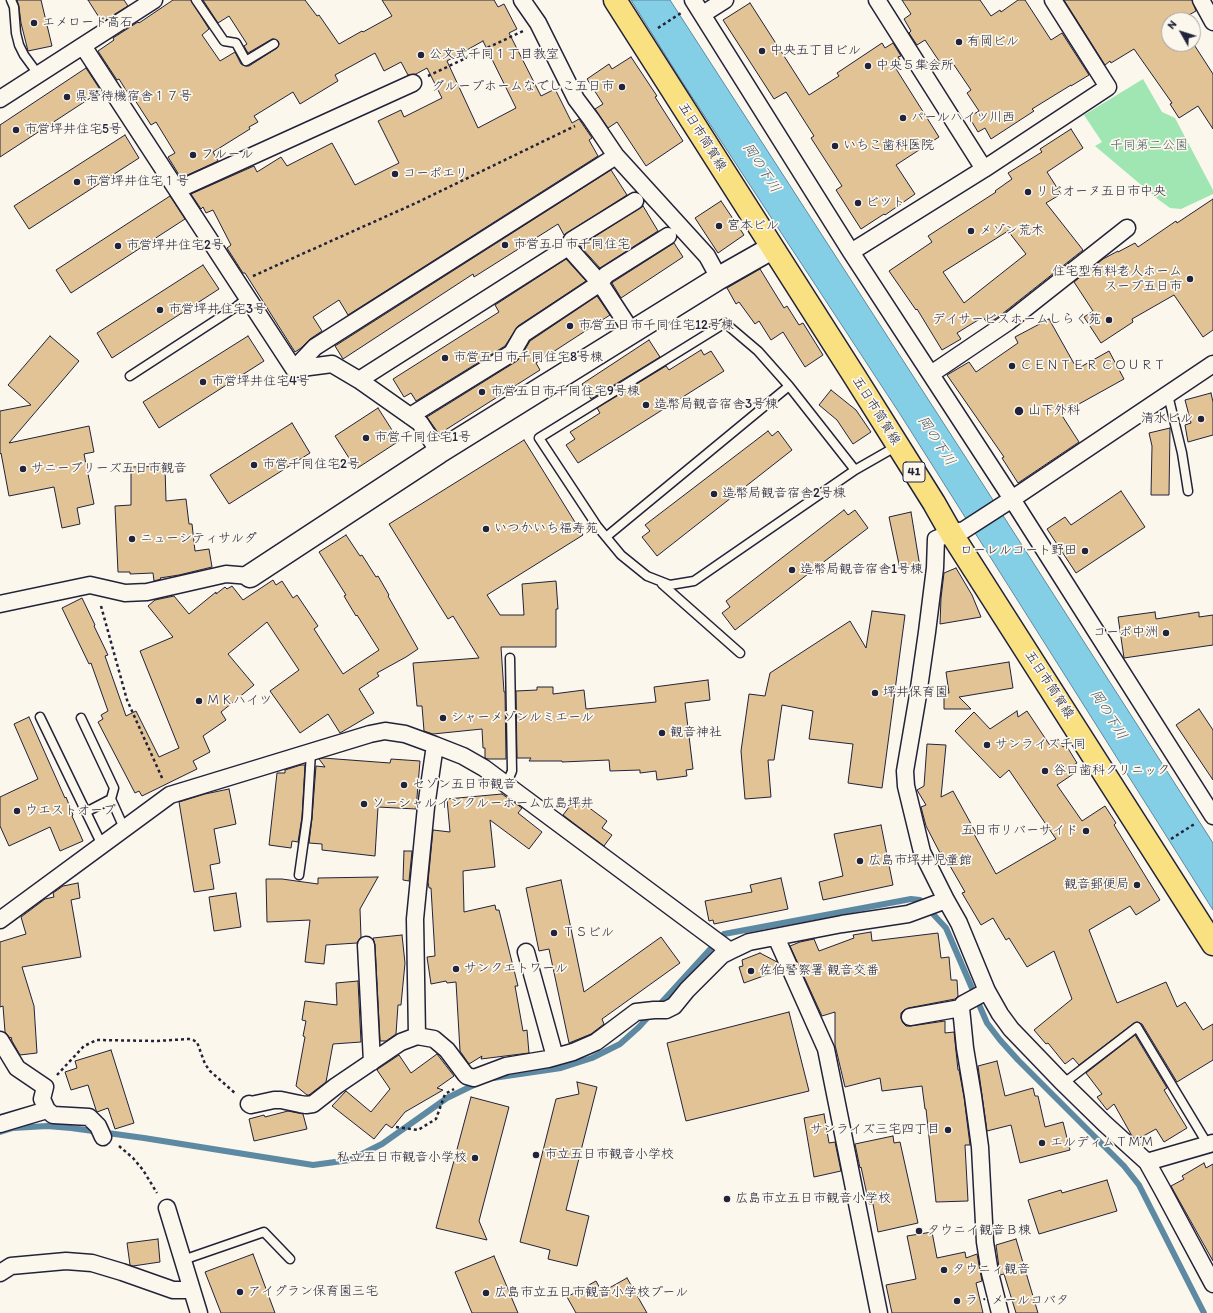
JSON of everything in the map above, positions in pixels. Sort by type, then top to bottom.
[{"type":"main road","name":"五日市筒賀線","points":[[615,0],[898,446],[957,531],[1213,944]]},
{"type":"street","points":[[1,95],[38,74],[154,0]]},
{"type":"street","points":[[522,0],[538,23],[576,99],[616,156],[707,256],[719,278]]},
{"type":"street","points":[[703,14],[725,0]]},
{"type":"street","points":[[877,0],[984,169]]},
{"type":"street","points":[[851,252],[984,169],[1108,87],[1053,0]]},
{"type":"street","points":[[1201,0],[1213,22]]},
{"type":"street","points":[[688,6],[703,14],[851,252],[931,374],[1008,502],[1209,799],[1206,819]]},
{"type":"street","points":[[83,46],[294,369]]},
{"type":"street","points":[[177,190],[413,83]]},
{"type":"street","points":[[294,369],[315,347],[616,156]]},
{"type":"street","points":[[359,380],[568,247],[572,240],[635,201]]},
{"type":"street","points":[[931,374],[1008,322],[1127,228]]},
{"type":"street","points":[[410,416],[512,353],[523,334],[600,283],[606,275],[668,236]]},
{"type":"street","points":[[568,247],[600,283],[632,332]]},
{"type":"street","points":[[0,604],[90,585],[125,593],[147,592],[226,574],[250,576],[439,452],[719,278],[772,248]]},
{"type":"street","points":[[294,369],[332,364],[359,380],[420,423],[439,452]]},
{"type":"street","points":[[1213,364],[1008,502],[957,531],[936,539],[935,568],[927,632],[905,771],[906,786],[922,852],[942,902],[959,923],[986,991],[1011,1029],[1105,1124],[1147,1162],[1213,1284]]},
{"type":"street","points":[[0,920],[170,795],[370,734],[386,731],[405,734],[435,745],[464,756],[484,768],[710,937],[727,948]]},
{"type":"street","points":[[417,1036],[415,919],[426,807],[435,745]]},
{"type":"street","points":[[248,1104],[254,1105],[269,1101],[281,1100],[306,1105],[313,1104],[401,1042],[417,1036],[434,1039],[447,1050],[465,1074],[474,1078],[511,1065],[573,1052],[596,1042],[634,1014],[643,1011],[666,1010],[674,1006],[687,990],[718,960],[727,948],[749,942],[842,924],[908,914],[942,902]]},
{"type":"street","points":[[776,937],[826,1049],[879,1313]]},
{"type":"street","points":[[366,945],[372,1062]]},
{"type":"street","points":[[526,952],[555,1057]]},
{"type":"street","points":[[910,1016],[962,1006],[986,991]]},
{"type":"street","points":[[962,1006],[965,1048],[980,1147],[985,1242],[990,1273],[1000,1313]]},
{"type":"street","points":[[0,1040],[17,1068],[45,1087],[42,1099],[47,1110],[53,1115],[89,1117],[100,1131]]},
{"type":"street","points":[[0,1124],[47,1110]]},
{"type":"street","points":[[1147,1162],[1210,1144]]},
{"type":"street","points":[[167,1208],[199,1313]]},
{"type":"street","points":[[0,1273],[11,1266],[66,1261],[92,1264],[173,1290],[192,1290]]},
{"type":"lane","points":[[11,0],[14,7],[16,33],[19,45],[24,55],[38,74]]},
{"type":"lane","points":[[196,0],[224,41],[236,43],[246,61],[274,44]]},
{"type":"lane","points":[[130,376],[236,307],[247,298]]},
{"type":"lane","points":[[855,470],[789,386],[758,351],[725,323],[540,438],[597,526],[621,556],[647,576],[670,585],[694,581],[855,470],[898,446]]},
{"type":"lane","points":[[606,537],[789,386]]},
{"type":"lane","points":[[1168,395],[1182,453],[1188,491]]},
{"type":"lane","points":[[658,580],[740,653]]},
{"type":"lane","points":[[506,785],[512,772],[510,658]]},
{"type":"lane","points":[[40,718],[102,845]]},
{"type":"lane","points":[[81,718],[114,788],[111,799],[124,828]]},
{"type":"lane","points":[[299,875],[307,818],[311,752]]},
{"type":"lane","points":[[86,812],[111,799]]},
{"type":"lane","points":[[1064,1083],[1136,1027],[1210,1144]]},
{"type":"lane","points":[[183,1260],[264,1232],[290,1259]]},
{"type":"path","points":[[655,30],[688,6]]},
{"type":"path","points":[[413,83],[538,23]]},
{"type":"path","points":[[238,282],[416,203],[591,119]]},
{"type":"path","points":[[96,586],[127,700],[170,795]]},
{"type":"path","points":[[1170,840],[1206,819]]},
{"type":"path","points":[[45,1087],[84,1046],[96,1040],[156,1041],[189,1039],[197,1042],[210,1071],[248,1104]]},
{"type":"path","points":[[396,1127],[418,1130],[436,1118],[442,1098]]},
{"type":"path","points":[[100,1131],[133,1158],[143,1170],[167,1208]]},
{"type":"green space","name":"千同第二公園","points":[[1143,79],[1162,112],[1175,118],[1213,190],[1213,194],[1181,209],[1170,208],[1159,200],[1095,146],[1102,142],[1084,115]]},
{"type":"water","name":"岡の下川","points":[[631,0],[670,0],[1213,843],[1213,910],[900,414],[681,80]]},
{"type":"building","name":"エメロード高石","points":[[17,0],[41,0],[52,46],[28,51]]},
{"type":"building","points":[[88,0],[124,0],[128,6],[102,22]]},
{"type":"building","points":[[173,0],[191,0],[209,29],[202,35],[220,61],[235,52],[241,64],[249,66],[277,48],[279,44],[278,41],[272,39],[248,53],[244,46],[247,44],[229,16],[218,23],[203,0],[305,0],[317,16],[319,15],[339,44],[392,16],[382,0],[494,0],[498,7],[504,4],[517,29],[509,33],[541,96],[555,89],[572,123],[579,119],[592,138],[589,140],[598,156],[348,315],[339,300],[313,317],[322,331],[295,352],[245,273],[243,273],[227,248],[231,245],[213,210],[206,213],[203,207],[201,209],[191,194],[254,166],[257,172],[281,157],[287,166],[332,143],[355,185],[399,163],[378,121],[401,110],[404,117],[442,98],[427,68],[416,74],[408,75],[401,62],[384,71],[375,53],[335,75],[338,81],[300,104],[293,92],[254,116],[258,122],[249,127],[250,129],[213,152],[218,161],[181,178],[168,157],[175,153],[156,122],[151,125],[131,94],[129,95],[119,79],[117,80],[98,51],[114,40],[113,38],[138,22],[139,23]],"holes":[[[483,41],[516,108],[478,128],[447,61]]]},
{"type":"building","points":[[902,0],[980,0],[991,16],[1000,10],[1001,12],[1018,0],[1025,0],[1051,40],[1062,33],[1089,75],[1032,109],[1034,111],[991,139],[985,128],[978,132],[969,117],[979,111],[967,93],[971,90],[952,62],[943,67],[925,40],[917,45],[909,33],[911,31],[904,19],[911,14]]},
{"type":"building","points":[[1064,0],[1192,0],[1196,11],[1194,12],[1161,12],[1161,52],[1199,52],[1213,74],[1213,129],[1198,106],[1179,118],[1170,104],[1172,103],[1134,49],[1105,65]]},
{"type":"building","points":[[750,3],[809,95],[839,76],[837,73],[882,43],[885,48],[893,43],[901,56],[898,57],[900,60],[893,64],[939,137],[896,165],[915,194],[885,215],[884,214],[861,229],[836,190],[842,186],[811,138],[814,136],[786,92],[774,99],[723,20]]},
{"type":"building","points":[[631,57],[657,96],[655,97],[683,141],[646,166],[617,122],[608,128],[595,109],[603,104],[587,79],[609,64],[612,69]]},
{"type":"building","points":[[86,68],[101,91],[0,157],[0,125]]},
{"type":"building","points":[[1071,129],[1083,148],[1047,172],[1061,194],[1046,203],[1083,250],[988,324],[983,317],[957,333],[961,339],[942,350],[917,309],[916,310],[889,271],[932,242],[928,236],[996,192],[995,191],[1012,179],[1008,173],[1042,152],[1040,149]],"holes":[[[1008,231],[1026,254],[964,303],[943,272]]]},
{"type":"building","name":"市営坪井住宅１号","points":[[125,135],[139,158],[29,229],[14,206]]},
{"type":"building","points":[[611,170],[627,195],[564,235],[558,224],[474,277],[473,274],[343,359],[335,346]]},
{"type":"building","name":"市営坪井住宅2号","points":[[170,196],[185,219],[71,293],[56,270]]},
{"type":"building","points":[[1213,199],[1213,330],[1203,337],[1174,295],[1132,319],[1133,322],[1101,343],[1084,317],[1093,311],[1074,282],[1103,259],[1135,243],[1138,247],[1176,221],[1177,223]]},
{"type":"building","name":"宮本ビル","points":[[721,201],[744,235],[718,253],[695,218]]},
{"type":"building","points":[[643,206],[658,231],[600,268],[580,246]]},
{"type":"building","points":[[674,243],[683,257],[621,298],[612,283]]},
{"type":"building","points":[[566,259],[586,281],[518,326],[505,346],[416,401],[411,393],[404,397],[393,379],[499,312],[495,305]]},
{"type":"building","name":"市営坪井住宅3号","points":[[203,265],[219,289],[112,358],[97,333]]},
{"type":"building","points":[[760,269],[784,308],[787,306],[799,325],[803,323],[823,355],[805,367],[783,332],[771,340],[759,321],[755,324],[739,302],[736,304],[727,288]]},
{"type":"building","points":[[597,296],[610,315],[536,363],[540,370],[439,434],[427,417],[517,361],[530,341]]},
{"type":"building","points":[[1049,319],[1077,369],[1109,351],[1124,379],[1061,414],[1079,442],[1018,483],[1002,458],[1004,457],[947,375],[969,362],[976,372],[1018,343],[1015,337]]},
{"type":"building","points":[[50,336],[79,361],[9,443],[89,426],[94,452],[84,454],[94,504],[77,508],[80,524],[62,528],[54,487],[9,496],[1,453],[0,454],[0,411],[31,405],[8,385]]},
{"type":"building","name":"市営坪井住宅4号","points":[[248,336],[264,361],[159,428],[143,402]]},
{"type":"building","points":[[649,340],[660,357],[591,399],[582,384]]},
{"type":"building","name":"造幣局観音宿舎3号棟","points":[[701,350],[704,355],[711,351],[724,371],[578,463],[566,445],[575,439],[570,432],[600,413],[597,408],[666,366],[669,370]]},
{"type":"building","points":[[831,390],[856,410],[871,432],[853,444],[837,420],[819,405]]},
{"type":"building","name":"清水ビル","points":[[1211,393],[1213,402],[1213,435],[1188,442],[1185,425],[1191,423],[1185,400]]},
{"type":"building","name":"市営千同住宅1号","points":[[378,408],[399,441],[356,469],[335,436]]},
{"type":"building","name":"市営千同住宅2号","points":[[292,423],[310,453],[229,504],[210,475]]},
{"type":"building","points":[[1170,428],[1169,495],[1151,495],[1152,446],[1149,433]]},
{"type":"building","name":"造幣局観音宿舎2号棟","points":[[768,431],[772,436],[778,431],[792,450],[657,556],[642,537],[650,531],[645,525]]},
{"type":"building","name":"いつかいち福寿苑","points":[[524,440],[583,535],[487,595],[500,615],[524,615],[522,584],[556,581],[558,609],[556,609],[556,647],[501,647],[505,692],[506,759],[488,759],[485,758],[485,748],[483,748],[482,729],[433,734],[424,731],[422,706],[417,706],[413,663],[479,658],[453,616],[448,619],[389,524]]},
{"type":"building","points":[[165,466],[166,501],[186,499],[189,524],[192,524],[195,551],[209,549],[212,567],[160,578],[161,579],[154,581],[153,573],[130,574],[130,572],[118,572],[115,506],[131,505],[131,467]]},
{"type":"building","name":"ローレルコート野田","points":[[1121,491],[1145,527],[1076,573],[1047,529],[1065,517],[1071,525]]},
{"type":"building","name":"造幣局観音宿舎1号棟","points":[[844,510],[848,515],[855,510],[868,528],[735,630],[722,613],[730,607],[726,601]]},
{"type":"building","points":[[911,512],[920,567],[900,569],[889,517]]},
{"type":"building","points":[[346,535],[360,556],[362,555],[376,577],[378,576],[418,649],[377,673],[379,676],[359,689],[374,713],[340,733],[328,714],[300,733],[270,691],[299,670],[267,622],[228,654],[254,685],[221,712],[226,720],[203,736],[210,752],[193,761],[197,769],[142,796],[139,791],[135,793],[98,722],[103,719],[101,715],[108,711],[91,663],[89,664],[62,608],[82,598],[108,655],[105,656],[126,716],[136,711],[159,757],[179,748],[140,651],[173,637],[148,606],[155,600],[174,596],[189,614],[216,592],[216,594],[225,587],[227,589],[232,586],[243,600],[273,580],[276,585],[282,581],[293,598],[297,595],[318,626],[314,629],[343,674],[379,650],[357,615],[356,616],[344,596],[346,595],[319,552]]},
{"type":"building","points":[[956,568],[972,595],[981,617],[940,624],[944,573]]},
{"type":"building","points":[[872,611],[905,615],[882,788],[848,783],[853,744],[809,739],[813,711],[782,705],[774,760],[768,760],[771,797],[745,799],[741,751],[749,694],[765,696],[770,673],[850,621],[866,648]]},
{"type":"building","name":"コーポ中洲","points":[[1155,612],[1156,619],[1199,612],[1199,617],[1213,615],[1213,645],[1124,658],[1118,617]]},
{"type":"building","points":[[1009,662],[1013,688],[959,697],[971,709],[944,709],[944,693],[949,693],[946,672]]},
{"type":"building","points":[[708,680],[710,700],[685,703],[693,769],[686,770],[687,776],[657,780],[656,771],[640,773],[640,770],[610,771],[609,760],[562,762],[529,761],[531,758],[517,758],[516,691],[537,690],[537,687],[553,687],[553,694],[584,690],[586,709],[656,702],[654,687]]},
{"type":"building","points":[[1199,709],[1213,730],[1213,780],[1176,725]]},
{"type":"building","points":[[1017,711],[1018,717],[1027,711],[1051,747],[1059,741],[1063,747],[1066,745],[1077,763],[1072,766],[1076,772],[1057,785],[1082,821],[1105,806],[1116,823],[1114,825],[1160,900],[1136,915],[1130,906],[1089,930],[1117,1003],[1166,982],[1177,1007],[1185,1002],[1203,1030],[1213,1024],[1213,1060],[1177,1082],[1142,1024],[1137,1022],[1079,1065],[1073,1058],[1065,1064],[1048,1043],[1046,1044],[1034,1030],[1072,999],[1054,951],[1027,967],[1009,938],[1006,940],[993,918],[981,925],[962,893],[965,892],[942,852],[940,853],[926,826],[921,807],[926,805],[917,790],[924,786],[927,744],[946,745],[941,797],[953,791],[996,874],[1056,839],[1009,770],[1000,778],[955,731],[974,712],[990,729]]},
{"type":"building","points":[[29,717],[65,798],[66,797],[73,815],[72,816],[83,841],[60,851],[50,827],[9,846],[0,826],[0,797],[38,779],[14,724]]},
{"type":"building","points":[[323,758],[390,763],[391,759],[420,761],[416,809],[378,807],[375,856],[322,850],[322,844],[309,843],[316,766],[325,767],[319,759]]},
{"type":"building","points":[[305,765],[302,817],[298,842],[292,841],[291,848],[269,845],[277,773],[285,773],[285,770]]},
{"type":"building","points":[[229,789],[236,824],[214,829],[220,863],[210,865],[214,889],[194,892],[179,802],[205,794]]},
{"type":"building","points":[[502,794],[522,808],[518,813],[542,832],[529,849],[490,820],[495,867],[463,871],[464,912],[495,905],[496,910],[499,910],[518,986],[515,986],[523,1031],[527,1030],[529,1053],[481,1059],[482,1056],[469,1064],[460,1051],[456,982],[447,983],[446,981],[431,984],[427,957],[435,956],[431,888],[429,888],[428,882],[433,830],[450,832],[447,799]]},
{"type":"building","points":[[576,798],[607,821],[602,828],[612,835],[604,846],[563,815]]},
{"type":"building","points":[[881,825],[893,885],[823,900],[819,882],[843,876],[834,834]]},
{"type":"building","points":[[404,851],[412,851],[409,881],[403,880]]},
{"type":"building","points":[[378,877],[360,909],[361,937],[357,943],[326,945],[324,964],[305,962],[310,920],[267,922],[266,879],[282,879],[318,884],[318,878]]},
{"type":"building","points":[[781,878],[788,909],[714,924],[713,920],[709,921],[705,901],[752,892],[750,885]]},
{"type":"building","points":[[561,880],[584,992],[661,937],[680,963],[602,1019],[604,1024],[591,1034],[569,1043],[549,949],[539,951],[526,888]]},
{"type":"building","points":[[78,883],[80,898],[71,900],[81,957],[22,967],[34,1006],[37,1053],[20,1055],[11,1037],[10,1038],[5,1032],[3,1006],[0,1007],[0,942],[26,934],[21,917],[45,899],[54,897],[53,893],[63,886]]},
{"type":"building","points":[[236,893],[241,927],[214,931],[209,897]]},
{"type":"building","points":[[871,932],[872,941],[938,933],[941,958],[949,957],[951,980],[957,980],[958,996],[955,999],[908,1008],[901,1013],[901,1018],[906,1026],[945,1021],[945,1033],[954,1032],[958,1070],[964,1097],[970,1145],[965,1145],[968,1201],[936,1202],[926,1109],[922,1086],[882,1091],[880,1078],[845,1087],[835,1045],[835,1012],[822,1016],[790,946],[814,939],[819,951],[854,938],[853,935]]},
{"type":"building","points":[[402,935],[405,963],[401,1005],[398,1005],[396,1034],[386,1041],[380,1041],[375,945],[373,938]]},
{"type":"building","points":[[760,953],[777,962],[780,970],[744,983],[739,967],[743,966],[742,960]]},
{"type":"building","points":[[358,981],[361,1042],[333,1044],[326,1082],[307,1095],[296,1086],[305,1037],[303,1036],[306,1021],[302,1020],[305,1001],[337,1005],[336,983]]},
{"type":"building","points":[[789,1012],[809,1091],[686,1121],[667,1043]]},
{"type":"building","points":[[1135,1035],[1167,1088],[1164,1090],[1187,1128],[1164,1142],[1156,1129],[1136,1140],[1132,1136],[1114,1104],[1107,1110],[1097,1097],[1102,1094],[1086,1073]]},
{"type":"building","points":[[111,1050],[134,1123],[115,1129],[108,1108],[97,1112],[88,1085],[71,1090],[65,1072],[77,1068],[75,1061]]},
{"type":"building","points":[[437,1054],[454,1076],[437,1088],[443,1090],[405,1112],[392,1128],[386,1124],[374,1139],[332,1106],[346,1091],[371,1112],[390,1089],[377,1070],[378,1069],[399,1055],[411,1073]]},
{"type":"building","points":[[997,1061],[1005,1096],[1033,1088],[1035,1096],[1038,1096],[1045,1127],[1063,1122],[1070,1150],[1020,1163],[1011,1125],[987,1131],[978,1066]]},
{"type":"building","points":[[577,1082],[597,1087],[566,1210],[589,1216],[577,1266],[548,1259],[550,1250],[520,1242],[556,1099],[579,1094]]},
{"type":"building","points":[[471,1097],[509,1107],[479,1221],[487,1240],[436,1228]]},
{"type":"building","points":[[288,1111],[303,1114],[307,1129],[254,1141],[249,1119],[264,1115],[265,1117]]},
{"type":"building","points":[[824,1114],[829,1143],[835,1142],[841,1171],[814,1177],[804,1118]]},
{"type":"building","points":[[893,1136],[894,1143],[900,1142],[918,1223],[878,1232],[873,1204],[869,1204],[855,1144]]},
{"type":"building","points":[[1204,1163],[1206,1168],[1213,1164],[1213,1261],[1171,1186],[1184,1179],[1182,1176]]},
{"type":"building","points":[[1107,1180],[1117,1211],[1039,1234],[1028,1200],[1061,1190],[1062,1193]]},
{"type":"building","points":[[932,1232],[937,1258],[965,1252],[966,1258],[977,1254],[982,1281],[976,1283],[983,1313],[892,1313],[886,1285],[916,1279],[907,1236]]},
{"type":"building","points":[[158,1239],[160,1262],[133,1266],[130,1265],[127,1243]]},
{"type":"building","points":[[1016,1239],[1038,1313],[1016,1313],[1004,1274],[1000,1275],[996,1245]]},
{"type":"building","name":"アイグラン保育園三宅","points":[[253,1254],[275,1313],[221,1313],[205,1272]]},
{"type":"building","name":"広島市立五日市観音小学校プール","points":[[494,1256],[518,1313],[472,1313],[455,1272]]},
{"type":"building","points":[[627,1278],[647,1313],[576,1313],[567,1297],[596,1281],[602,1292]]},
{"type":"waterway","points":[[493,1078],[561,1068],[592,1058],[620,1044],[639,1027],[724,934],[911,899],[920,900],[946,928],[987,1023],[1000,1040],[1124,1166],[1139,1185],[1204,1313]]},
{"type":"waterway","points":[[0,1132],[13,1128],[47,1126],[71,1128],[313,1165],[350,1160],[382,1144],[447,1098],[480,1082]]},
{"type":"place","name":"エメロード高石","points":[[34,23]]},
{"type":"place","name":"有岡ビル","points":[[959,42]]},
{"type":"place","name":"中央五丁目ビル","points":[[762,51]]},
{"type":"place","name":"公文式千同１丁目教室","points":[[421,55]]},
{"type":"place","name":"中央５集会所","points":[[868,66]]},
{"type":"place","name":"グループホームなでしこ五日市","points":[[622,87]]},
{"type":"place","name":"県警待機宿舎１７号","points":[[67,97]]},
{"type":"place","name":"パールハイツ川西","points":[[903,118]]},
{"type":"place","name":"市営坪井住宅5号","points":[[16,130]]},
{"type":"place","name":"いちこ歯科医院","points":[[835,146]]},
{"type":"place","name":"フルール","points":[[193,155]]},
{"type":"place","name":"コーポエリ","points":[[395,174]]},
{"type":"place","name":"市営坪井住宅１号","points":[[77,182]]},
{"type":"place","name":"リビオーヌ五日市中央","points":[[1028,192]]},
{"type":"place","name":"ビツト","points":[[858,203]]},
{"type":"place","name":"宮本ビル","points":[[719,226]]},
{"type":"place","name":"メゾン荒木","points":[[971,231]]},
{"type":"place","name":"市営五日市千同住宅","points":[[505,245]]},
{"type":"place","name":"市営坪井住宅2号","points":[[118,246]]},
{"type":"place","name":"住宅型有料老人ホーム スープ五日市","points":[[1190,279]]},
{"type":"place","name":"市営坪井住宅3号","points":[[160,310]]},
{"type":"place","name":"デイサービスホームしらく苑","points":[[1109,320]]},
{"type":"place","name":"市営五日市千同住宅12号棟","points":[[570,326]]},
{"type":"place","name":"市営五日市千同住宅8号棟","points":[[445,358]]},
{"type":"place","name":"ＣＥＮＴＥＲ ＣＯＵＲＴ","points":[[1012,366]]},
{"type":"place","name":"市営坪井住宅4号","points":[[203,382]]},
{"type":"place","name":"市営五日市千同住宅9号棟","points":[[482,392]]},
{"type":"place","name":"造幣局観音宿舎3号棟","points":[[646,405]]},
{"type":"place","name":"山下外科","points":[[1019,411]]},
{"type":"place","name":"清水ビル","points":[[1201,419]]},
{"type":"place","name":"市営千同住宅1号","points":[[366,438]]},
{"type":"place","name":"市営千同住宅2号","points":[[254,465]]},
{"type":"place","name":"サニーブリーズ五日市観音","points":[[23,469]]},
{"type":"place","name":"造幣局観音宿舎2号棟","points":[[714,494]]},
{"type":"place","name":"いつかいち福寿苑","points":[[486,529]]},
{"type":"place","name":"ニューシティサルダ","points":[[132,539]]},
{"type":"place","name":"ローレルコート野田","points":[[1085,551]]},
{"type":"place","name":"造幣局観音宿舎1号棟","points":[[792,570]]},
{"type":"place","name":"コーポ中洲","points":[[1166,633]]},
{"type":"place","name":"坪井保育園","points":[[875,693]]},
{"type":"place","name":"ＭＫハイツ","points":[[199,701]]},
{"type":"place","name":"シャーメゾンルミエール","points":[[443,718]]},
{"type":"place","name":"観音神社","points":[[662,733]]},
{"type":"place","name":"サンライズ千同","points":[[987,745]]},
{"type":"place","name":"谷口歯科クリニック","points":[[1045,771]]},
{"type":"place","name":"セゾン五日市観音","points":[[404,785]]},
{"type":"place","name":"ソーシャルインクルーホーム広島坪井","points":[[364,804]]},
{"type":"place","name":"ウエストオーブ","points":[[17,811]]},
{"type":"place","name":"五日市リバーサイド","points":[[1086,831]]},
{"type":"place","name":"広島市坪井児童館","points":[[860,861]]},
{"type":"place","name":"観音郵便局","points":[[1137,885]]},
{"type":"place","name":"ＴＳビル","points":[[554,933]]},
{"type":"place","name":"サンクエトワール","points":[[456,969]]},
{"type":"place","name":"佐伯警察署 観音交番","points":[[751,971]]},
{"type":"place","name":"サンライズ三宅四丁目","points":[[948,1130]]},
{"type":"place","name":"エルディムＴＭＭ","points":[[1042,1143]]},
{"type":"place","name":"市立五日市観音小学校","points":[[536,1155]]},
{"type":"place","name":"私立五日市観音小学校","points":[[475,1158]]},
{"type":"place","name":"広島市立五日市観音小学校","points":[[727,1199]]},
{"type":"place","name":"タウニイ観音Ｂ棟","points":[[919,1231]]},
{"type":"place","name":"タウニィ観音","points":[[944,1270]]},
{"type":"place","name":"アイグラン保育園三宅","points":[[240,1292]]},
{"type":"place","name":"広島市立五日市観音小学校プール","points":[[486,1293]]},
{"type":"place","name":"ラ・メールコバタ","points":[[957,1301]]}]
